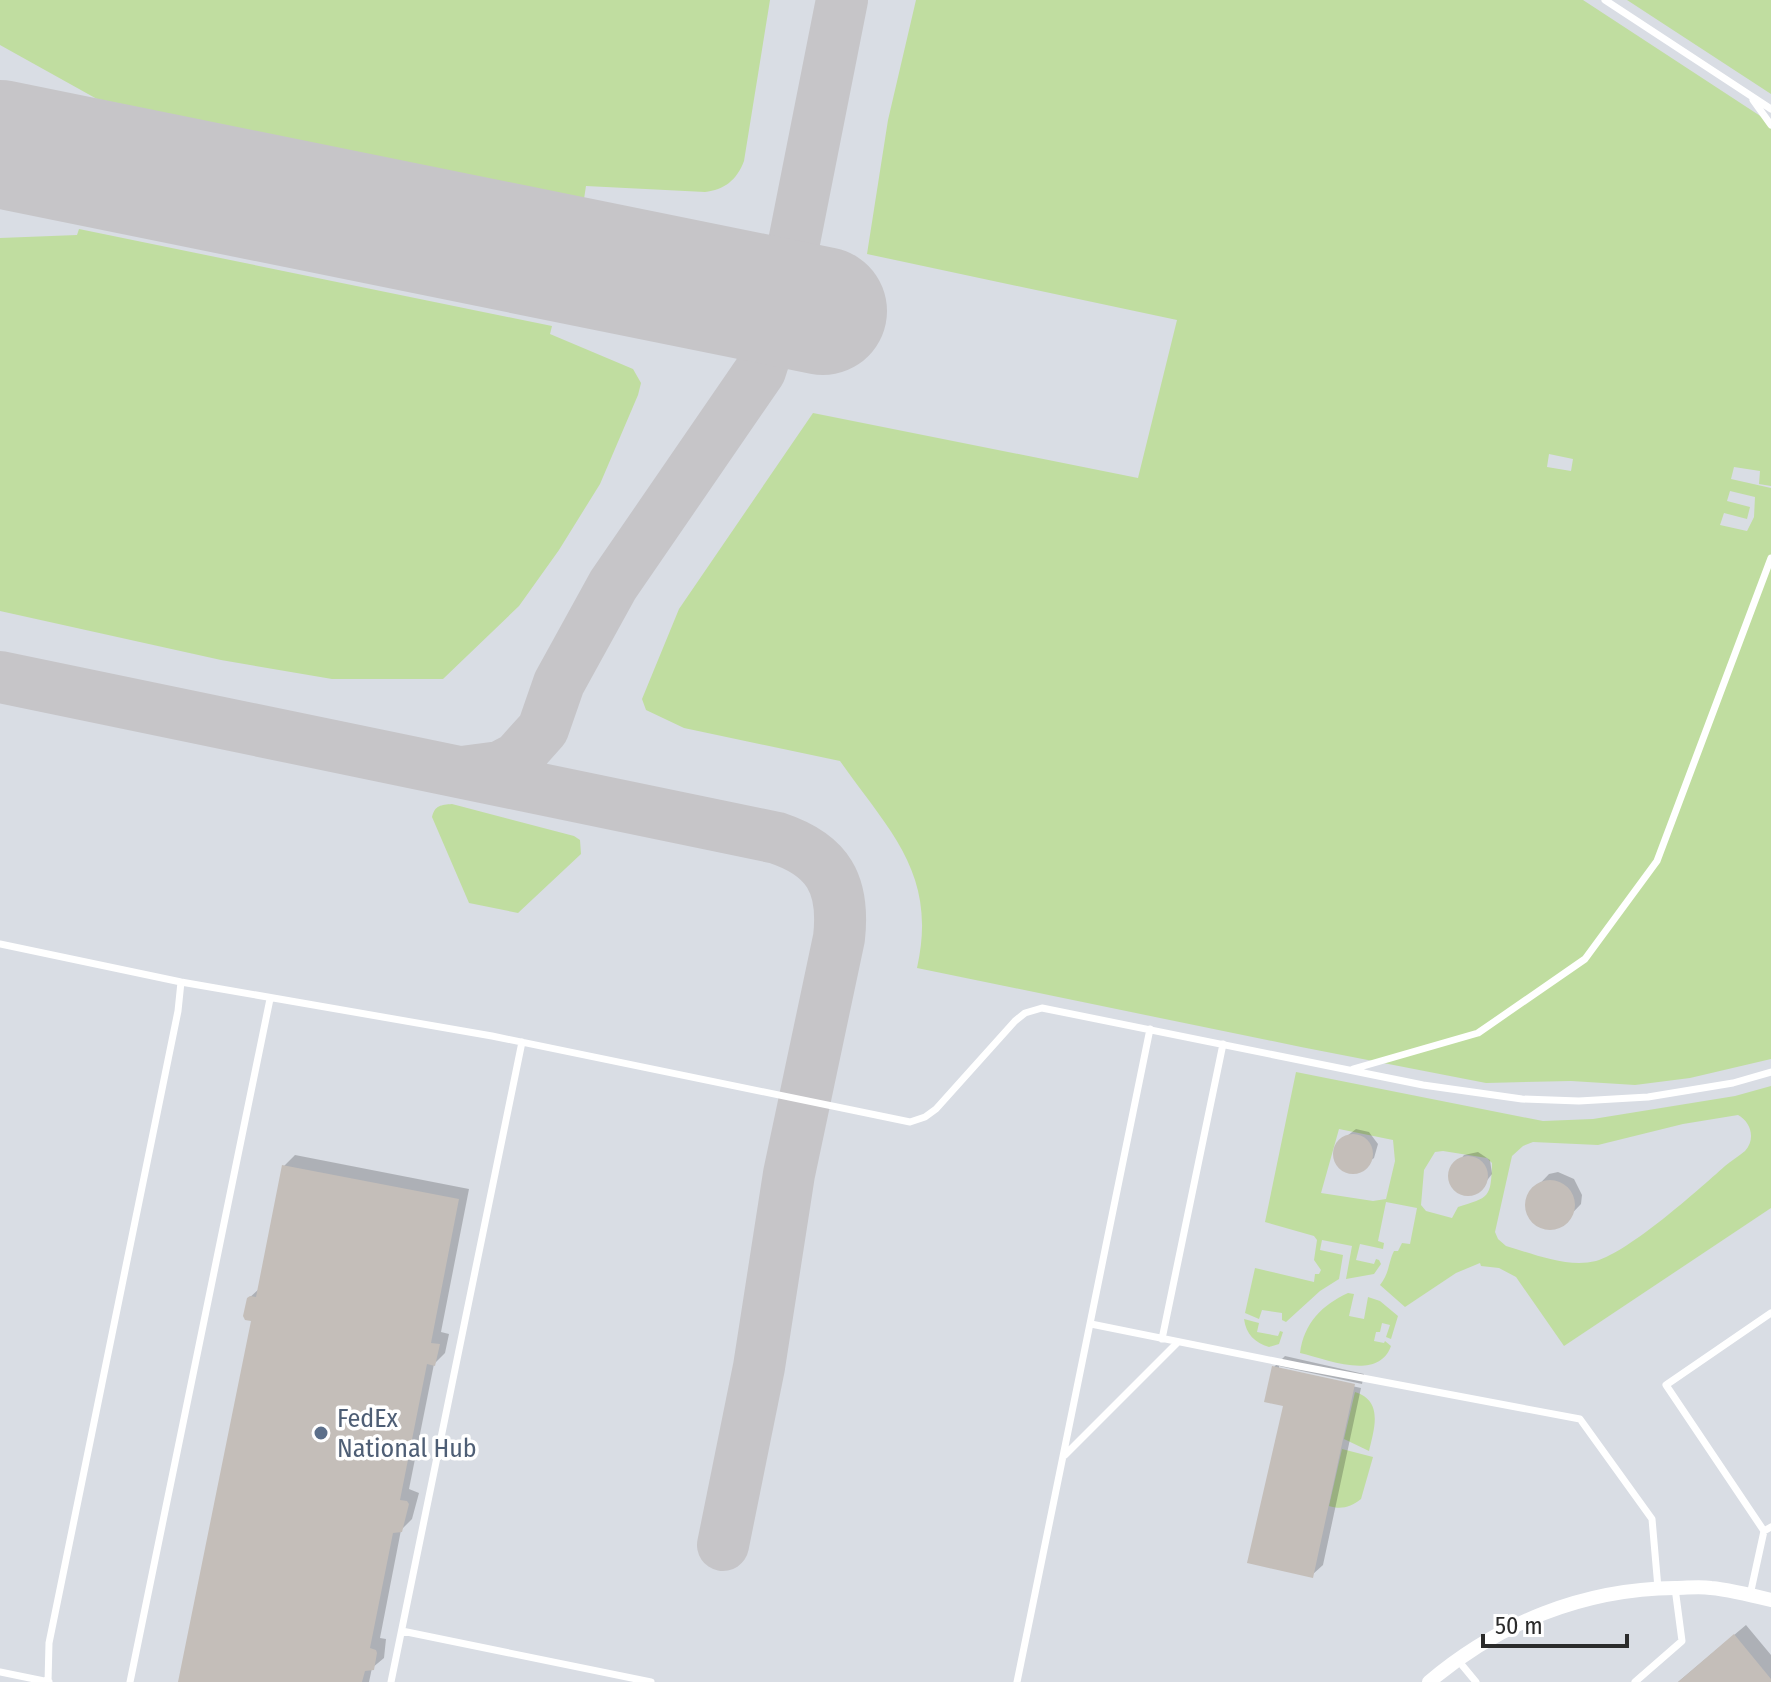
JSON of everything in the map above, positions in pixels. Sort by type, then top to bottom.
[{"type":"street","points":[[1429,1682],[1457,1659],[1499,1633],[1548,1611],[1624,1590],[1708,1587],[1771,1600]]},
{"type":"lane","points":[[1605,0],[1771,109]]},
{"type":"lane","points":[[1750,95],[1771,125]]},
{"type":"lane","points":[[1351,1070],[1478,1033],[1585,959],[1657,861],[1771,558]]},
{"type":"lane","points":[[0,944],[270,999],[522,1042],[910,1122],[936,1109],[1015,1021],[1033,1010],[1055,1009],[1489,1096],[1612,1101],[1680,1093],[1771,1072]]},
{"type":"lane","points":[[0,1672],[48,1682],[49,1643],[178,1011],[181,982]]},
{"type":"lane","points":[[130,1682],[270,999]]},
{"type":"lane","points":[[1017,1682],[1150,1029]]},
{"type":"lane","points":[[391,1682],[522,1042]]},
{"type":"lane","points":[[1162,1339],[1223,1044]]},
{"type":"lane","points":[[1750,1595],[1768,1529],[1666,1385],[1771,1313]]},
{"type":"lane","points":[[1091,1324],[1580,1419],[1652,1519],[1658,1588]]},
{"type":"lane","points":[[1063,1457],[1178,1342]]},
{"type":"lane","points":[[1635,1682],[1682,1641],[1675,1588]]},
{"type":"lane","points":[[402,1631],[651,1682]]},
{"type":"lane","points":[[1457,1659],[1476,1682]]},
{"type":"shaded area","points":[[0,0],[1771,0],[1771,1682],[0,1682]]},
{"type":"green space","points":[[0,0],[770,0],[744,161],[734,179],[718,189],[705,192],[586,186],[584,199],[97,99],[0,45]]},
{"type":"green space","points":[[916,0],[1583,0],[1771,123],[1771,486],[1759,484],[1760,471],[1734,467],[1731,479],[1771,488],[1771,1059],[1690,1078],[1635,1085],[1571,1081],[1486,1083],[917,968],[922,935],[921,906],[915,880],[892,833],[840,761],[684,728],[646,710],[642,699],[679,609],[813,413],[1138,478],[1177,320],[867,254],[888,120]],"holes":[[[1549,454],[1573,459],[1571,471],[1547,467]],[[1730,491],[1755,497],[1754,517],[1747,531],[1720,525],[1724,513],[1747,519],[1750,507],[1727,501]]]},
{"type":"green space","points":[[1627,0],[1771,0],[1771,94]]},
{"type":"green space","points":[[79,229],[552,326],[550,334],[633,369],[641,383],[638,395],[600,484],[559,550],[519,606],[443,679],[332,679],[221,660],[0,611],[0,238],[77,235]]},
{"type":"green space","points":[[452,804],[574,836],[580,840],[581,854],[518,913],[469,903],[432,817],[439,806]]},
{"type":"green space","points":[[1296,1072],[1543,1121],[1593,1119],[1735,1096],[1771,1086],[1771,1208],[1564,1346],[1516,1277],[1499,1268],[1481,1266],[1480,1263],[1456,1273],[1405,1307],[1380,1285],[1394,1251],[1398,1251],[1402,1243],[1410,1244],[1417,1208],[1386,1202],[1378,1241],[1384,1243],[1383,1249],[1360,1244],[1356,1260],[1374,1264],[1376,1259],[1379,1260],[1381,1264],[1374,1274],[1346,1279],[1352,1246],[1322,1240],[1320,1250],[1343,1255],[1339,1279],[1320,1291],[1286,1322],[1282,1320],[1282,1313],[1262,1310],[1259,1319],[1245,1313],[1255,1268],[1314,1282],[1315,1274],[1321,1270],[1314,1260],[1317,1240],[1314,1236],[1265,1222]],"holes":[[[1738,1115],[1749,1126],[1750,1141],[1745,1151],[1627,1245],[1596,1261],[1574,1263],[1506,1246],[1498,1239],[1495,1232],[1512,1156],[1523,1146],[1533,1142],[1598,1145],[1683,1124]],[[1339,1129],[1393,1140],[1395,1161],[1386,1199],[1373,1201],[1321,1193]],[[1435,1152],[1487,1158],[1492,1163],[1491,1184],[1486,1195],[1458,1207],[1452,1218],[1426,1211],[1421,1205],[1424,1170]]]},
{"type":"green space","points":[[1348,1293],[1354,1294],[1349,1316],[1364,1319],[1368,1297],[1380,1301],[1398,1316],[1391,1339],[1386,1337],[1390,1325],[1382,1323],[1380,1332],[1376,1332],[1374,1341],[1385,1341],[1391,1346],[1384,1357],[1364,1366],[1337,1363],[1300,1353],[1302,1342],[1316,1316]]},
{"type":"green space","points":[[1244,1319],[1259,1323],[1257,1332],[1278,1336],[1280,1331],[1283,1332],[1279,1344],[1269,1347],[1259,1343],[1249,1333]]},
{"type":"green space","points":[[1355,1392],[1370,1402],[1375,1417],[1369,1451],[1344,1439]]},
{"type":"green space","points":[[1342,1449],[1373,1457],[1361,1499],[1350,1506],[1338,1508],[1329,1506]]},
{"type":"building","points":[[1353,1134],[1367,1140],[1373,1154],[1367,1168],[1353,1174],[1339,1168],[1333,1154],[1339,1140]]},
{"type":"building","points":[[1468,1156],[1482,1162],[1488,1176],[1482,1190],[1468,1196],[1454,1190],[1448,1176],[1454,1162]]},
{"type":"building","name":"FedEx National Hub","points":[[282,1165],[459,1199],[431,1343],[440,1344],[435,1366],[427,1364],[400,1500],[409,1504],[402,1532],[393,1533],[370,1648],[377,1653],[374,1670],[365,1671],[362,1682],[178,1682],[251,1321],[243,1316],[247,1298],[256,1297]]},
{"type":"building","points":[[1550,1180],[1568,1187],[1575,1205],[1568,1223],[1550,1230],[1532,1223],[1525,1205],[1532,1187]]},
{"type":"building","points":[[1272,1366],[1355,1384],[1313,1578],[1247,1563],[1283,1406],[1264,1402]]},
{"type":"building","points":[[1734,1634],[1771,1682],[1678,1682]]},
{"type":"taxiway","points":[[462,772],[500,767],[517,758],[543,729],[559,683],[613,585],[760,371],[782,303],[842,0]]},
{"type":"taxiway","points":[[0,139],[160,172]]},
{"type":"taxiway","points":[[0,677],[777,838],[795,845],[821,863],[829,874],[839,902],[839,938],[789,1174],[759,1367],[723,1545]]},
{"type":"runway","points":[[0,144],[823,311]]},
{"type":"place","name":"FedEx National Hub","points":[[321,1433]]}]
